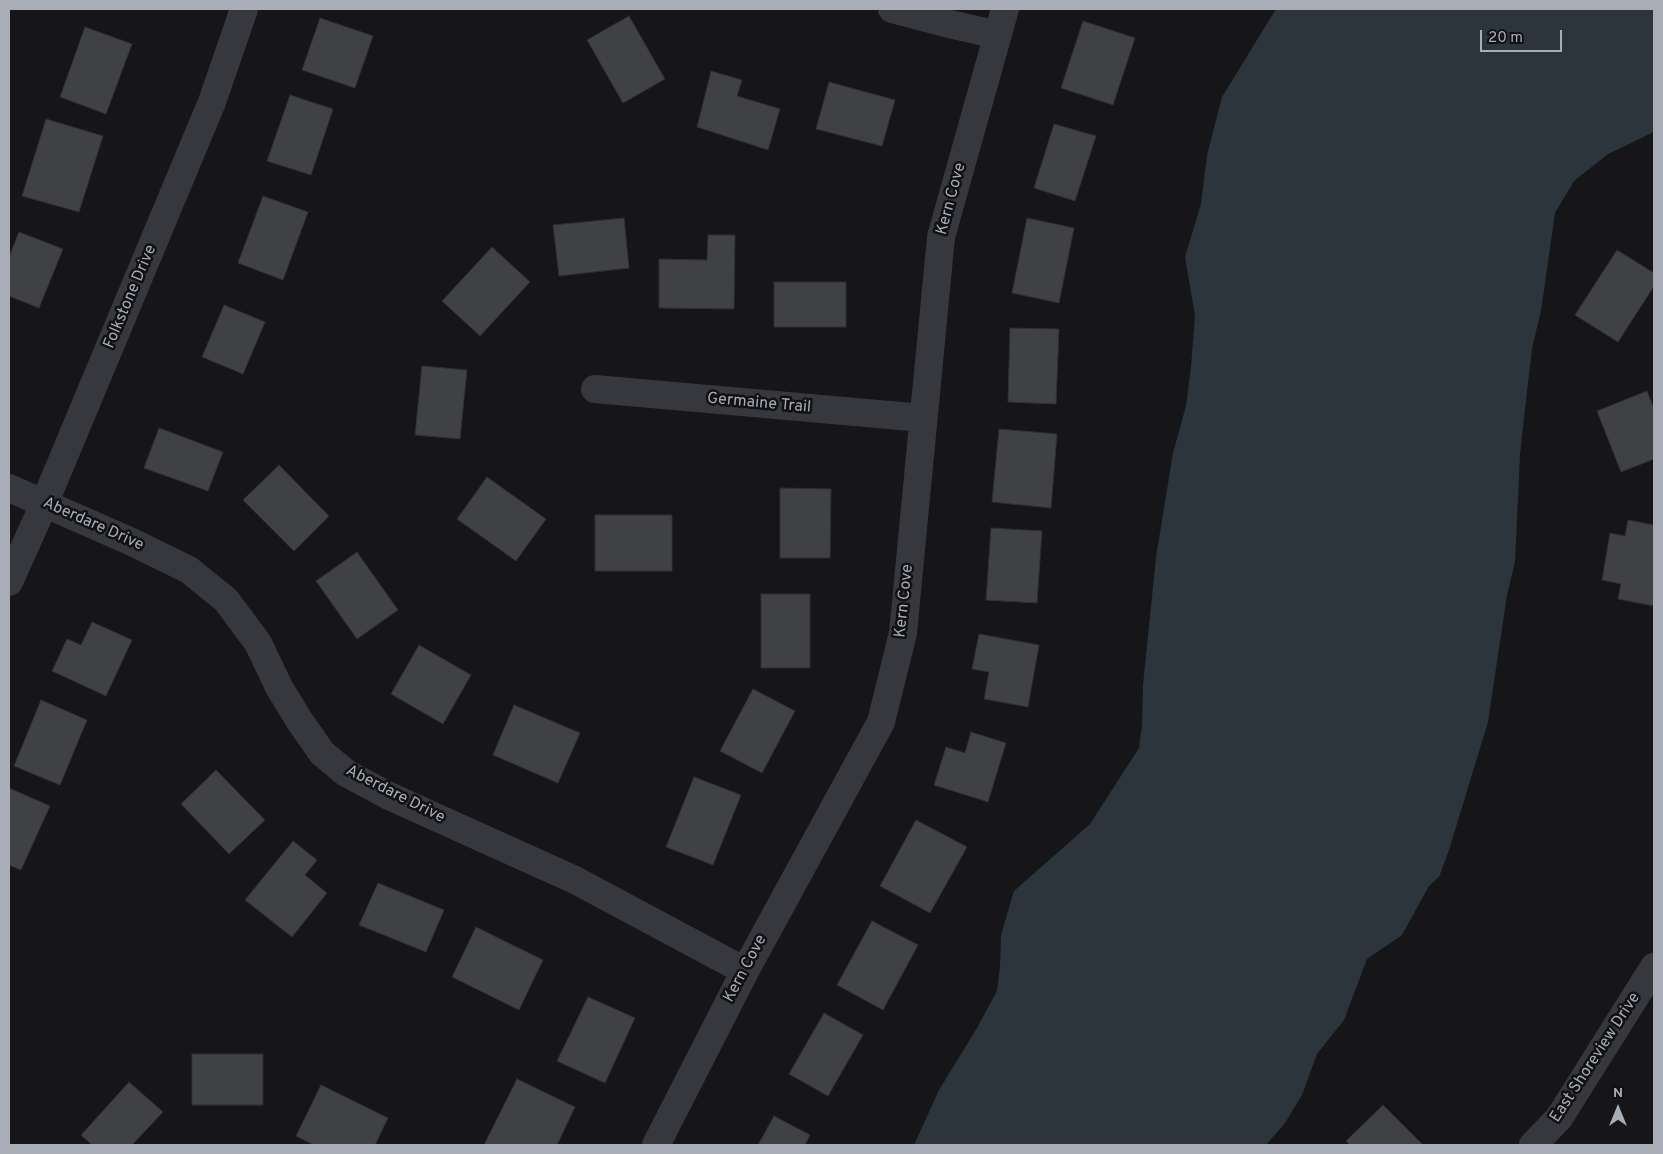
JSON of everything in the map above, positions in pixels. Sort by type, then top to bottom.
[{"type":"street","name":"Folkstone Drive","points":[[9,582],[44,504],[212,102],[244,9]]},
{"type":"street","points":[[892,9],[998,35]]},
{"type":"street","name":"Kern Cove","points":[[656,1145],[745,971],[881,722],[903,633],[922,418],[941,237],[1005,9]]},
{"type":"street","name":"Germaine Trail","points":[[595,389],[922,418]]},
{"type":"street","name":"Aberdare Drive","points":[[9,488],[132,542],[189,570],[226,600],[258,643],[279,687],[299,720],[322,753],[346,773],[389,796],[575,880],[745,971]]},
{"type":"street","name":"East Shoreview Drive","points":[[1533,1145],[1559,1118],[1654,967]]},
{"type":"shaded area","points":[[1276,9],[1654,9],[1654,132],[1608,154],[1574,181],[1555,213],[1541,311],[1532,348],[1520,455],[1515,562],[1507,595],[1488,722],[1449,850],[1439,877],[1429,886],[1402,935],[1367,959],[1344,1020],[1317,1054],[1302,1095],[1285,1123],[1266,1145],[914,1145],[939,1090],[997,991],[1001,935],[1014,891],[1090,824],[1139,748],[1142,725],[1143,685],[1156,557],[1173,453],[1186,406],[1191,367],[1195,316],[1185,257],[1201,204],[1207,155],[1222,97]]},
{"type":"building","points":[[629,16],[665,79],[623,103],[587,40]]},
{"type":"building","points":[[320,18],[373,36],[355,88],[302,70]]},
{"type":"building","points":[[1083,21],[1135,38],[1113,105],[1061,88]]},
{"type":"building","points":[[85,27],[132,44],[106,114],[60,97]]},
{"type":"building","points":[[711,71],[742,80],[737,96],[780,109],[768,150],[697,127]]},
{"type":"building","points":[[829,82],[895,100],[882,146],[816,129]]},
{"type":"building","points":[[290,95],[333,109],[311,175],[267,161]]},
{"type":"building","points":[[46,119],[103,136],[79,212],[22,196]]},
{"type":"building","points":[[1054,124],[1096,136],[1075,201],[1034,188]]},
{"type":"building","points":[[263,196],[308,212],[283,280],[238,263]]},
{"type":"building","points":[[624,218],[629,268],[559,276],[553,225]]},
{"type":"building","points":[[1027,218],[1074,228],[1059,303],[1012,293]]},
{"type":"building","points":[[19,232],[63,249],[39,308],[9,296],[9,257]]},
{"type":"building","points":[[708,235],[735,235],[734,309],[659,308],[659,259],[707,260]]},
{"type":"building","points":[[492,247],[530,282],[480,336],[442,301]]},
{"type":"building","points":[[1617,250],[1654,273],[1654,286],[1618,342],[1575,315]]},
{"type":"building","points":[[774,282],[846,282],[846,327],[774,327]]},
{"type":"building","points":[[224,305],[265,322],[243,374],[202,357]]},
{"type":"building","points":[[1010,328],[1059,329],[1056,404],[1008,402]]},
{"type":"building","points":[[422,366],[467,370],[460,439],[415,435]]},
{"type":"building","points":[[1647,391],[1654,409],[1654,459],[1621,472],[1597,411]]},
{"type":"building","points":[[159,428],[223,452],[208,491],[144,468]]},
{"type":"building","points":[[999,429],[1057,434],[1051,508],[992,502]]},
{"type":"building","points":[[279,465],[329,516],[294,551],[243,500]]},
{"type":"building","points":[[487,477],[546,519],[516,561],[457,519]]},
{"type":"building","points":[[780,488],[831,489],[830,558],[780,558]]},
{"type":"building","points":[[595,515],[672,515],[672,571],[595,571]]},
{"type":"building","points":[[1628,520],[1654,525],[1654,606],[1618,599],[1621,584],[1602,580],[1610,533],[1625,536]]},
{"type":"building","points":[[991,528],[1042,531],[1037,603],[986,600]]},
{"type":"building","points":[[357,552],[398,610],[357,639],[316,581]]},
{"type":"building","points":[[761,594],[810,594],[810,668],[761,668]]},
{"type":"building","points":[[92,622],[132,640],[106,696],[52,671],[67,639],[81,645]]},
{"type":"building","points":[[979,634],[1039,645],[1028,707],[984,699],[989,672],[972,669]]},
{"type":"building","points":[[419,645],[471,675],[443,724],[391,694]]},
{"type":"building","points":[[753,689],[795,711],[762,773],[720,751]]},
{"type":"building","points":[[41,700],[87,720],[60,785],[14,766]]},
{"type":"building","points":[[514,705],[580,733],[558,783],[493,755]]},
{"type":"building","points":[[971,732],[1006,743],[988,802],[934,785],[946,747],[965,753]]},
{"type":"building","points":[[216,770],[265,820],[229,854],[181,804]]},
{"type":"building","points":[[694,777],[741,795],[713,865],[666,847]]},
{"type":"building","points":[[9,788],[50,806],[21,870],[9,865]]},
{"type":"building","points":[[916,820],[967,847],[930,913],[880,886]]},
{"type":"building","points":[[293,841],[317,860],[305,875],[327,893],[292,937],[245,900]]},
{"type":"building","points":[[378,883],[444,910],[426,952],[359,925]]},
{"type":"building","points":[[872,921],[918,945],[883,1010],[837,985]]},
{"type":"building","points":[[476,927],[543,960],[519,1010],[452,977]]},
{"type":"building","points":[[588,997],[635,1018],[605,1083],[557,1061]]},
{"type":"building","points":[[824,1013],[863,1035],[828,1096],[789,1074]]},
{"type":"building","points":[[192,1054],[263,1054],[263,1105],[192,1105]]},
{"type":"building","points":[[517,1079],[575,1107],[557,1145],[484,1145]]},
{"type":"building","points":[[129,1082],[163,1112],[132,1145],[92,1145],[81,1135]]},
{"type":"building","points":[[321,1085],[388,1118],[375,1145],[314,1145],[296,1136]]},
{"type":"building","points":[[1383,1105],[1423,1145],[1350,1145],[1346,1141]]},
{"type":"building","points":[[774,1116],[810,1135],[805,1145],[758,1145]]}]
